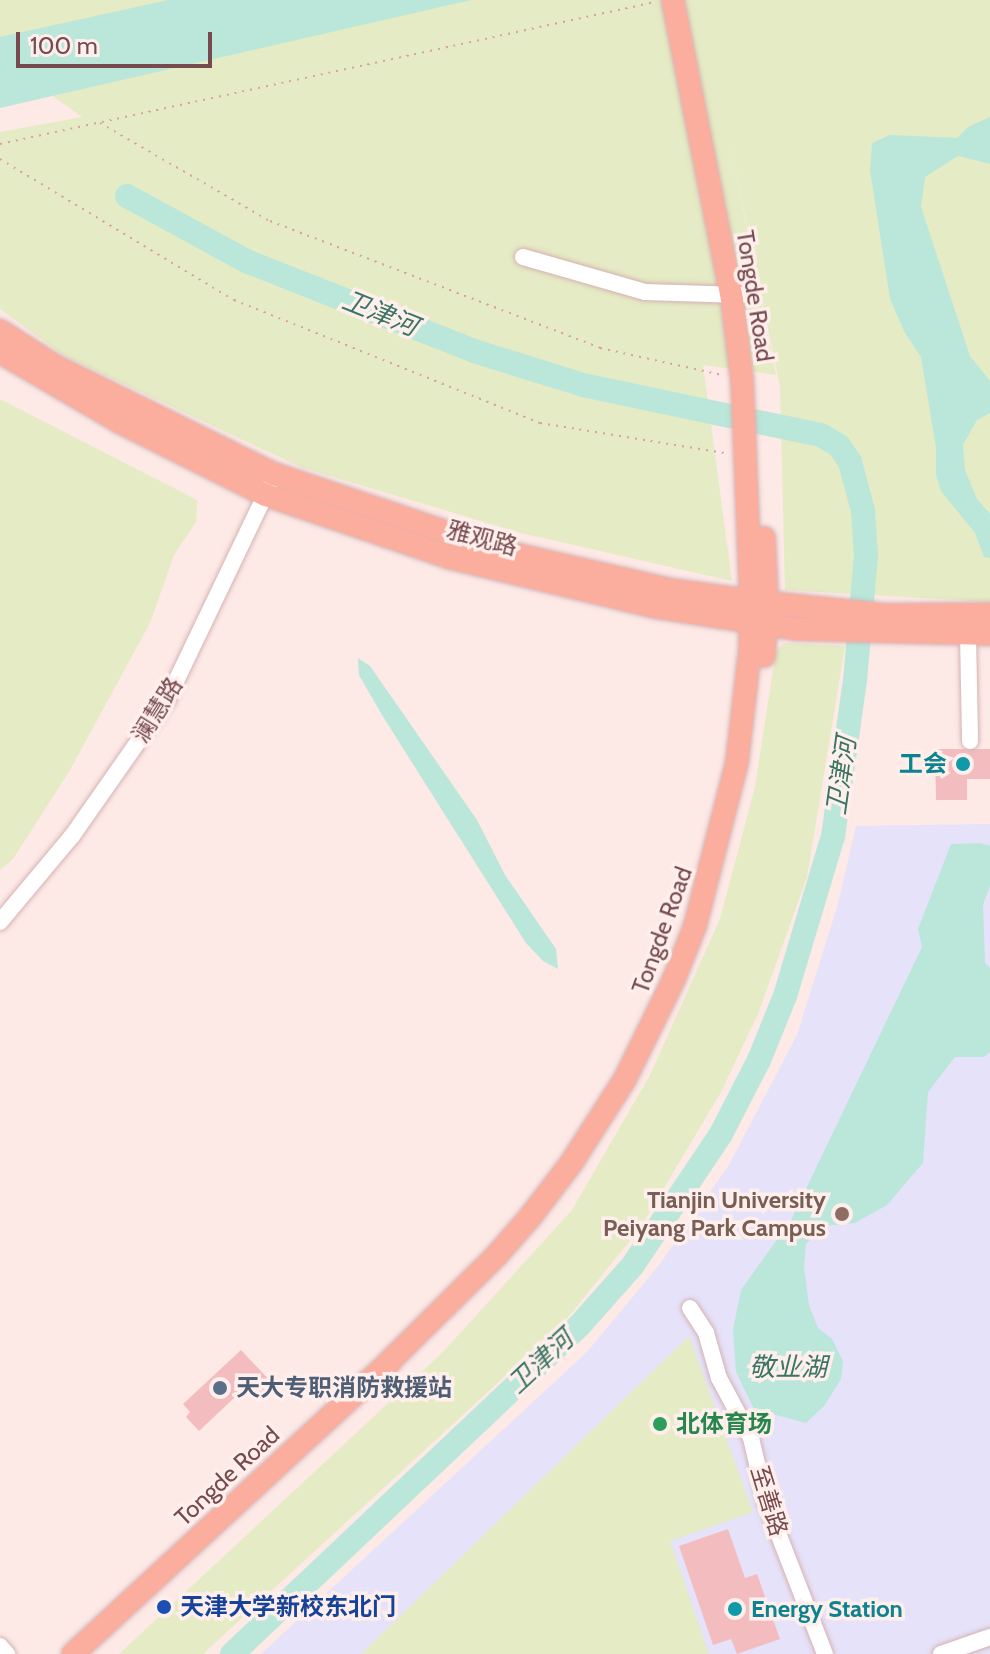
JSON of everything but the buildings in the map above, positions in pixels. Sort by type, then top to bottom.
[{"type":"main road","name":"Tongde Road","points":[[673,0],[737,295]]},
{"type":"main road","name":"Tongde Road","points":[[94,1654],[456,1317],[535,1232],[590,1159],[644,1071],[666,1026],[722,881],[755,740],[759,612],[754,456],[749,380],[737,295],[685,0]]},
{"type":"main road","name":"雅观路","points":[[0,331],[69,374],[270,484]]},
{"type":"main road","name":"雅观路","points":[[0,352],[118,421],[270,484],[505,552],[847,631],[990,614]]},
{"type":"main road","name":"雅观路","points":[[759,612],[838,610],[886,624],[979,634]]},
{"type":"main road","name":"Tongde Road","points":[[73,1654],[477,1276],[531,1216],[599,1123],[664,1003],[709,880],[737,762],[759,612]]},
{"type":"street","points":[[523,257],[645,292],[737,295]]},
{"type":"street","name":"澜慧路","points":[[0,922],[72,836],[166,702],[270,484]]},
{"type":"street","points":[[970,741],[979,634]]},
{"type":"street","name":"至善路","points":[[690,1308],[706,1333],[719,1378],[751,1438],[766,1502],[825,1654]]},
{"type":"street","points":[[941,1654],[990,1637]]},
{"type":"street","points":[[0,1646],[7,1654]]},
{"type":"path","points":[[0,144],[663,0]]},
{"type":"path","points":[[100,123],[270,221],[600,348],[749,380]]},
{"type":"path","points":[[0,159],[234,300],[511,412],[540,423],[754,456]]},
{"type":"shaded area","points":[[0,0],[990,0],[990,602],[785,590],[780,387],[728,133],[776,375],[703,365],[732,581],[521,533],[303,468],[66,357],[0,309],[0,132],[82,117],[0,58]]},
{"type":"shaded area","points":[[0,399],[197,500],[196,522],[174,555],[150,623],[70,770],[13,859],[0,870]]},
{"type":"shaded area","points":[[784,643],[845,646],[807,877],[758,1014],[720,1094],[640,1228],[565,1321],[203,1654],[119,1654],[443,1352],[572,1210],[650,1075],[720,919],[755,787],[776,651]]},
{"type":"shaded area","name":"Tianjin University Peiyang Park Campus","points":[[990,824],[990,1654],[261,1654],[587,1352],[660,1264],[729,1165],[797,1035],[838,904],[856,826]]},
{"type":"shaded area","name":"北体育场","points":[[689,1336],[753,1512],[670,1541],[709,1654],[361,1654]]},
{"type":"water","points":[[168,0],[471,0],[0,108],[0,37]]},
{"type":"water","points":[[990,117],[990,164],[958,156],[925,177],[921,207],[970,356],[990,381],[990,413],[977,420],[963,445],[965,470],[977,499],[990,514],[990,558],[984,557],[975,533],[941,491],[936,475],[936,448],[921,357],[905,333],[890,299],[870,170],[872,143],[890,135],[957,138],[968,127]]},
{"type":"water","points":[[358,658],[370,666],[477,820],[505,875],[556,949],[558,969],[543,961],[526,943],[382,715],[359,675]]},
{"type":"water","name":"敬业湖","points":[[980,843],[990,846],[990,886],[983,905],[985,963],[990,968],[990,1052],[984,1057],[955,1057],[928,1092],[923,1163],[887,1205],[855,1223],[823,1226],[806,1244],[804,1267],[809,1305],[818,1328],[832,1339],[843,1361],[841,1379],[824,1406],[806,1423],[754,1409],[736,1372],[733,1330],[741,1290],[791,1220],[922,947],[918,929],[951,844]]},
{"type":"waterway","name":"卫津河","points":[[127,196],[246,261],[474,351],[583,385],[821,435],[839,446],[850,462],[863,511],[866,555],[855,680],[833,836],[785,996],[759,1060],[721,1134],[633,1265],[580,1325],[232,1654]]},
{"type":"place","name":"工会","points":[[963,764]]},
{"type":"place","name":"Tianjin University Peiyang Park Campus","points":[[842,1214]]},
{"type":"place","name":"天大专职消防救援站","points":[[220,1388]]},
{"type":"place","name":"北体育场","points":[[660,1424]]},
{"type":"place","name":"天津大学新校东北门","points":[[164,1607]]},
{"type":"place","name":"Energy Station","points":[[735,1609]]}]
